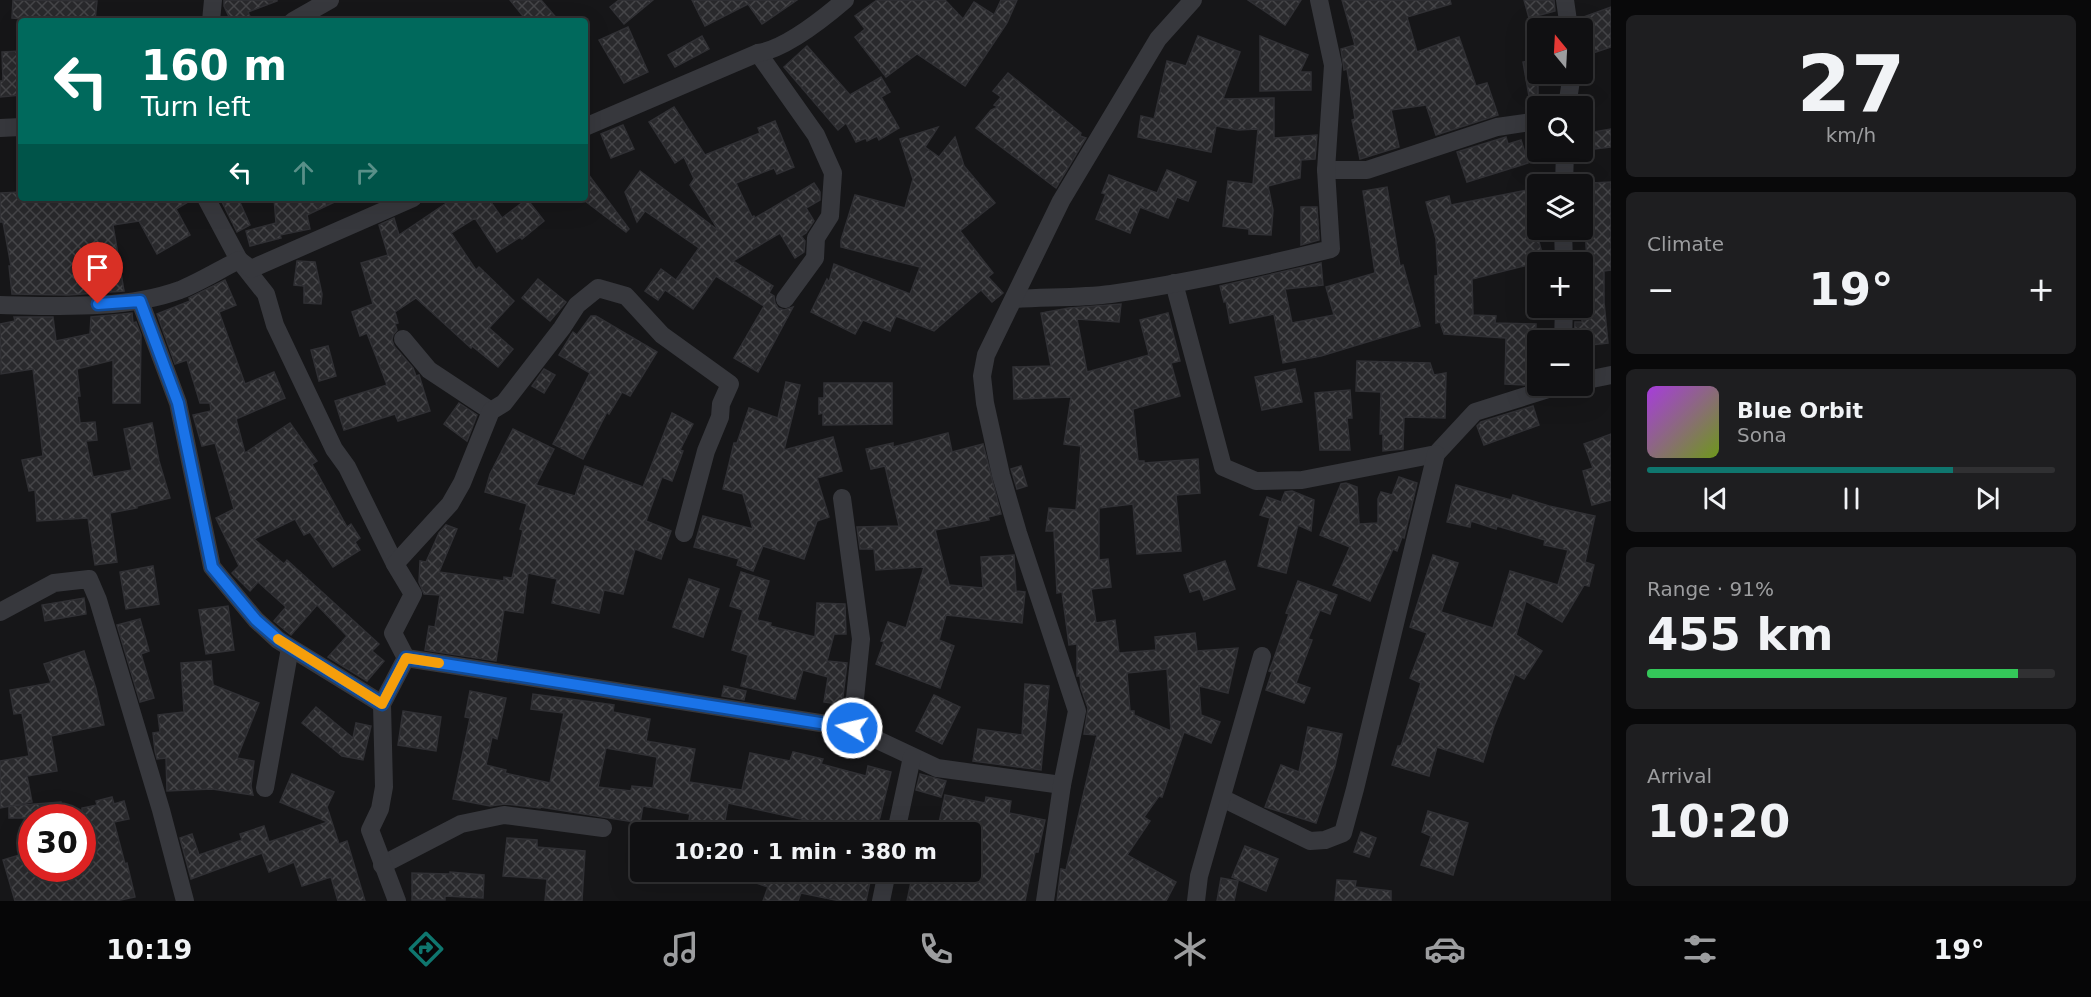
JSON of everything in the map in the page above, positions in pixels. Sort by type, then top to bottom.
[{"type":"street","points":[[211,18],[213,0]]},
{"type":"street","points":[[298,18],[330,0]]},
{"type":"street","points":[[588,126],[758,53],[770,51],[824,18],[845,0]]},
{"type":"street","points":[[1045,901],[1062,785],[1077,711],[1018,533],[1001,474],[985,403],[982,376],[986,355],[1062,201],[1158,39],[1193,0]]},
{"type":"street","points":[[1015,298],[1109,294],[1288,261],[1331,249],[1326,170],[1333,65],[1319,0]]},
{"type":"street","points":[[1564,0],[1567,18]]},
{"type":"street","points":[[758,53],[816,135],[833,173],[830,216],[816,238],[815,258],[785,299]]},
{"type":"street","points":[[1326,170],[1367,170],[1497,127],[1527,123]]},
{"type":"street","points":[[0,128],[18,127]]},
{"type":"street","points":[[208,201],[238,260],[266,294],[275,326],[334,449],[347,467],[395,564],[413,594],[393,633],[406,658]]},
{"type":"street","points":[[238,260],[251,269],[406,201]]},
{"type":"street","points":[[0,305],[56,306],[140,301],[181,289],[238,260]]},
{"type":"street","points":[[1173,284],[1223,467],[1256,481],[1302,480],[1437,454]]},
{"type":"street","points":[[395,564],[450,504],[462,483],[491,411],[504,403],[562,328],[577,304],[598,288],[626,296],[662,335],[730,384],[706,451],[684,534]]},
{"type":"street","points":[[140,301],[178,403],[212,567],[256,620],[290,648],[382,704]]},
{"type":"street","points":[[403,339],[429,370],[491,411]]},
{"type":"street","points":[[1593,379],[1611,375]]},
{"type":"street","points":[[1222,798],[1310,841],[1325,840],[1343,833],[1437,454],[1475,412],[1527,396]]},
{"type":"street","points":[[842,498],[861,639],[852,728]]},
{"type":"street","points":[[0,612],[54,583],[89,579],[98,600],[161,810],[185,901]]},
{"type":"street","points":[[265,788],[290,648]]},
{"type":"street","points":[[1196,901],[1199,876],[1262,656]]},
{"type":"street","points":[[406,658],[852,728],[937,768],[1062,785]]},
{"type":"street","points":[[397,901],[370,830],[380,809],[384,787],[382,704],[406,658]]},
{"type":"street","points":[[898,822],[912,757]]},
{"type":"street","points":[[382,865],[462,824],[504,814],[603,828]]},
{"type":"street","points":[[881,901],[885,882]]},
{"type":"building","points":[[13,0],[97,1],[95,18],[12,18]]},
{"type":"building","points":[[224,0],[277,0],[248,12],[251,18],[230,18]]},
{"type":"building","points":[[510,0],[541,0],[556,18],[525,18]]},
{"type":"building","points":[[619,0],[653,0],[624,24],[610,7]]},
{"type":"building","points":[[692,0],[797,0],[762,24],[748,4],[705,26]]},
{"type":"building","points":[[877,0],[945,0],[963,19],[974,2],[994,15],[1001,0],[1017,0],[1007,23],[965,86],[917,54],[886,77],[855,37],[865,29],[855,16]]},
{"type":"building","points":[[1248,0],[1301,0],[1285,25]]},
{"type":"building","points":[[1342,0],[1450,0],[1451,4],[1407,17],[1417,52],[1459,37],[1476,86],[1487,83],[1498,115],[1436,135],[1426,105],[1391,110],[1399,147],[1360,159],[1352,120],[1355,119],[1347,69],[1344,70],[1341,49],[1355,45]]},
{"type":"building","points":[[1524,0],[1554,0],[1555,11],[1529,18]]},
{"type":"building","points":[[1611,7],[1611,47],[1593,53],[1593,18],[1581,18]]},
{"type":"building","points":[[628,27],[648,72],[624,83],[599,40]]},
{"type":"building","points":[[702,36],[709,49],[675,67],[668,55]]},
{"type":"building","points":[[1198,36],[1240,52],[1223,99],[1274,98],[1274,138],[1317,135],[1315,159],[1301,160],[1300,178],[1268,186],[1273,210],[1271,235],[1249,234],[1249,229],[1223,226],[1228,181],[1253,184],[1258,129],[1238,130],[1216,126],[1211,152],[1138,137],[1141,116],[1154,119],[1167,61],[1186,66]]},
{"type":"building","points":[[1260,36],[1308,55],[1300,72],[1311,72],[1311,90],[1260,91]]},
{"type":"building","points":[[807,46],[850,95],[881,77],[890,92],[881,97],[899,128],[879,140],[877,136],[867,141],[866,138],[856,142],[846,123],[838,130],[784,67]]},
{"type":"building","points":[[18,51],[18,95],[0,97],[0,81],[3,81],[2,52]]},
{"type":"building","points":[[1527,61],[1527,84],[1538,84],[1538,96],[1529,96],[1523,62]]},
{"type":"building","points":[[1008,73],[1081,133],[1080,136],[1086,138],[1056,188],[976,128],[991,110],[998,107],[994,105],[1001,97],[993,91]]},
{"type":"building","points":[[674,107],[705,155],[760,133],[758,128],[775,121],[794,167],[777,174],[774,168],[736,183],[752,217],[755,218],[814,183],[820,192],[820,200],[806,208],[814,221],[806,233],[801,236],[805,241],[804,252],[795,258],[780,233],[733,261],[773,286],[769,293],[774,296],[778,308],[784,310],[793,307],[758,372],[734,358],[764,306],[716,276],[693,309],[665,290],[658,300],[645,291],[661,269],[676,280],[699,248],[645,211],[637,222],[625,192],[640,171],[719,231],[690,185],[694,179],[684,157],[675,163],[649,122]]},
{"type":"building","points":[[623,125],[634,149],[611,158],[601,134]]},
{"type":"building","points":[[938,127],[925,147],[939,157],[955,137],[964,166],[995,203],[960,231],[993,273],[988,277],[1003,293],[992,302],[981,290],[934,331],[896,316],[890,331],[863,320],[855,334],[811,312],[827,279],[829,282],[834,264],[910,294],[920,267],[841,247],[841,240],[855,195],[905,208],[913,179],[900,139]]},
{"type":"building","points":[[1611,129],[1611,147],[1595,149],[1593,132]]},
{"type":"building","points":[[1506,137],[1508,144],[1521,140],[1528,163],[1467,182],[1457,152]]},
{"type":"building","points":[[1167,170],[1196,182],[1188,201],[1177,197],[1168,218],[1140,207],[1130,233],[1096,219],[1106,194],[1102,193],[1109,175],[1157,193]]},
{"type":"building","points":[[588,174],[629,229],[626,232],[585,201],[588,201]]},
{"type":"building","points":[[1611,182],[1611,270],[1604,271],[1608,343],[1593,345],[1593,330],[1575,330],[1575,322],[1582,322],[1582,318],[1593,318],[1593,252],[1586,252],[1586,240],[1593,240],[1593,183]]},
{"type":"building","points":[[1387,187],[1400,266],[1403,265],[1420,326],[1321,356],[1283,363],[1274,314],[1230,323],[1226,301],[1224,302],[1220,286],[1321,263],[1323,285],[1285,289],[1292,323],[1334,315],[1326,287],[1375,273],[1363,191]]},
{"type":"building","points":[[1527,190],[1527,240],[1539,240],[1542,252],[1527,252],[1527,265],[1472,279],[1473,315],[1496,316],[1495,323],[1536,324],[1536,330],[1527,330],[1527,384],[1505,384],[1506,338],[1444,334],[1440,322],[1436,323],[1435,276],[1438,276],[1436,239],[1426,202],[1449,196],[1451,205]]},
{"type":"building","points":[[18,192],[18,201],[190,201],[176,209],[190,235],[157,254],[139,221],[113,225],[124,291],[68,295],[12,294],[9,266],[11,266],[3,222],[0,222],[0,193]]},
{"type":"building","points":[[222,201],[239,201],[250,225],[237,232]]},
{"type":"building","points":[[274,201],[337,201],[307,215],[310,229],[280,235],[281,238],[250,246],[246,231],[276,223]]},
{"type":"building","points":[[450,201],[490,201],[502,218],[524,201],[529,201],[544,221],[522,239],[520,237],[497,252],[475,218],[451,233],[476,270],[479,267],[514,301],[489,328],[513,349],[498,367],[472,346],[471,348],[416,298],[395,312],[398,323],[395,324],[397,330],[392,340],[394,346],[413,368],[416,376],[419,375],[430,411],[398,421],[395,414],[344,430],[335,401],[387,385],[367,333],[360,336],[352,312],[373,304],[361,263],[388,255],[379,225],[394,218],[399,235]]},
{"type":"building","points":[[1301,207],[1317,207],[1319,240],[1301,245]]},
{"type":"building","points":[[297,261],[315,262],[322,294],[321,304],[304,303],[304,286],[294,285]]},
{"type":"building","points":[[538,279],[566,302],[550,321],[522,298]]},
{"type":"building","points":[[225,280],[236,305],[219,312],[245,384],[274,372],[285,398],[236,419],[245,453],[290,423],[317,461],[312,464],[347,527],[351,524],[360,538],[355,542],[360,550],[333,567],[310,532],[304,535],[295,519],[254,539],[284,564],[287,560],[379,644],[372,651],[384,661],[367,681],[328,657],[347,636],[317,605],[291,635],[274,621],[286,607],[258,582],[250,591],[232,573],[239,566],[216,518],[234,509],[215,443],[202,446],[193,415],[211,411],[210,403],[200,403],[187,360],[175,364],[157,314],[190,301],[189,298]]},
{"type":"building","points":[[1121,304],[1119,322],[1077,319],[1087,372],[1149,355],[1140,320],[1168,313],[1180,361],[1171,363],[1180,396],[1133,409],[1138,461],[1144,461],[1144,463],[1198,459],[1200,493],[1176,495],[1181,551],[1137,554],[1133,504],[1099,508],[1099,560],[1108,559],[1111,587],[1091,589],[1096,623],[1115,620],[1119,653],[1156,650],[1155,637],[1195,633],[1197,651],[1238,648],[1228,693],[1199,686],[1201,715],[1220,722],[1211,743],[1184,732],[1162,797],[1159,796],[1144,817],[1150,821],[1127,855],[1176,882],[1166,901],[1057,901],[1061,869],[1066,870],[1097,735],[1084,734],[1088,708],[1081,688],[1080,676],[1077,676],[1077,644],[1069,645],[1062,592],[1057,593],[1054,531],[1046,531],[1049,508],[1076,510],[1081,446],[1064,444],[1071,397],[1014,399],[1013,367],[1051,366],[1041,313],[1069,308]],"holes":[[[1167,669],[1171,731],[1134,715],[1134,711],[1130,711],[1127,673]]]},
{"type":"building","points":[[132,313],[133,323],[136,322],[141,335],[140,403],[113,403],[113,360],[77,369],[80,423],[95,422],[97,440],[86,441],[93,477],[132,470],[124,429],[152,423],[159,461],[170,498],[110,513],[117,562],[95,565],[88,518],[37,521],[35,490],[29,491],[22,460],[43,456],[33,369],[1,374],[0,324],[15,321],[14,317],[53,317],[56,341],[90,334],[91,317]]},
{"type":"building","points":[[591,316],[596,316],[657,352],[630,396],[622,392],[609,414],[607,412],[583,459],[553,444],[590,373],[559,355],[573,332],[577,335]]},
{"type":"building","points":[[328,346],[336,376],[319,381],[311,350]]},
{"type":"building","points":[[1357,361],[1430,363],[1434,375],[1446,373],[1445,418],[1404,417],[1403,449],[1383,451],[1383,434],[1380,434],[1381,392],[1356,391]]},
{"type":"building","points":[[544,369],[555,375],[544,393],[532,386]]},
{"type":"building","points":[[1295,369],[1302,402],[1262,410],[1255,377]]},
{"type":"building","points":[[786,382],[800,385],[784,450],[833,437],[842,471],[817,478],[829,517],[817,521],[804,559],[763,546],[753,571],[737,565],[739,559],[694,547],[703,516],[753,529],[743,494],[723,489],[734,443],[737,443],[749,408],[778,418]]},
{"type":"building","points":[[824,383],[892,383],[892,424],[823,425],[823,413],[819,414],[819,398],[824,398]]},
{"type":"building","points":[[1350,390],[1352,418],[1347,418],[1350,450],[1320,450],[1315,393]]},
{"type":"building","points":[[459,403],[477,415],[467,441],[444,424]]},
{"type":"building","points":[[1533,406],[1539,425],[1484,445],[1477,426],[1481,422]]},
{"type":"building","points":[[672,413],[693,424],[680,450],[683,451],[672,481],[662,477],[646,521],[671,531],[661,559],[635,549],[623,594],[604,590],[599,613],[552,603],[557,579],[528,573],[523,613],[504,610],[496,661],[425,650],[429,626],[435,627],[440,595],[424,594],[419,582],[420,561],[426,562],[439,533],[446,525],[457,529],[439,572],[504,581],[504,577],[512,578],[523,530],[520,529],[527,504],[485,492],[490,474],[513,429],[554,449],[536,485],[575,496],[585,466],[643,487]]},
{"type":"building","points":[[948,433],[952,452],[983,444],[1001,514],[988,517],[989,520],[935,530],[949,585],[983,588],[981,557],[1014,555],[1016,591],[1025,592],[1022,623],[946,615],[939,640],[954,646],[940,688],[876,664],[888,622],[906,628],[924,567],[876,570],[874,549],[860,549],[857,527],[899,526],[885,466],[871,469],[866,449],[893,443],[893,447]]},
{"type":"building","points":[[1611,434],[1611,500],[1592,505],[1583,471],[1593,468],[1584,444]]},
{"type":"building","points":[[1021,466],[1027,486],[1017,489],[1011,469]]},
{"type":"building","points":[[1399,477],[1417,483],[1404,538],[1402,537],[1397,551],[1393,549],[1370,601],[1333,585],[1350,547],[1320,535],[1341,484],[1346,483],[1357,487],[1359,524],[1378,523],[1378,499],[1381,492],[1392,495]]},
{"type":"building","points":[[1456,485],[1511,500],[1513,495],[1595,516],[1585,562],[1594,565],[1589,586],[1584,585],[1562,622],[1526,601],[1516,635],[1542,651],[1524,679],[1515,674],[1494,726],[1483,762],[1437,747],[1429,776],[1392,765],[1398,746],[1401,746],[1421,683],[1410,678],[1427,633],[1410,627],[1433,555],[1458,563],[1441,612],[1493,628],[1510,571],[1558,585],[1568,550],[1544,545],[1545,540],[1497,526],[1496,529],[1471,521],[1470,527],[1447,522]]},
{"type":"building","points":[[1292,491],[1314,500],[1311,531],[1298,525],[1286,573],[1258,566],[1270,518],[1260,515],[1267,497],[1281,502],[1285,492]]},
{"type":"building","points":[[1225,561],[1235,589],[1204,600],[1200,589],[1190,592],[1184,575]]},
{"type":"building","points":[[153,566],[159,604],[126,609],[120,572]]},
{"type":"building","points":[[741,572],[769,581],[757,620],[771,623],[770,626],[815,637],[817,603],[845,604],[846,634],[834,634],[827,661],[847,663],[842,705],[824,702],[828,677],[803,670],[795,699],[741,686],[748,655],[732,650],[743,610],[730,606]]},
{"type":"building","points":[[689,579],[719,589],[703,637],[673,627]]},
{"type":"building","points":[[1298,581],[1337,595],[1330,614],[1320,610],[1308,639],[1312,640],[1296,683],[1310,688],[1304,703],[1266,690],[1272,672],[1269,671],[1289,614],[1286,613]]},
{"type":"building","points":[[84,598],[86,614],[45,621],[42,605]]},
{"type":"building","points":[[228,606],[234,650],[206,654],[199,610]]},
{"type":"building","points":[[140,619],[149,651],[141,654],[154,698],[140,702],[117,625]]},
{"type":"building","points":[[84,651],[104,725],[51,736],[57,771],[27,776],[32,802],[0,808],[0,761],[29,756],[22,713],[14,714],[10,690],[51,683],[44,664]]},
{"type":"building","points":[[211,661],[213,685],[259,703],[237,758],[254,761],[251,786],[253,795],[212,789],[167,791],[166,758],[157,759],[155,751],[153,733],[160,732],[158,715],[184,712],[181,663]]},
{"type":"building","points":[[1025,684],[1049,686],[1041,770],[973,761],[978,729],[1022,735]]},
{"type":"building","points":[[724,686],[746,691],[744,700],[722,696]]},
{"type":"building","points":[[470,691],[506,698],[497,739],[492,737],[486,765],[506,770],[505,773],[550,783],[564,713],[531,709],[533,694],[614,705],[613,712],[650,719],[646,741],[695,749],[689,782],[742,790],[750,753],[790,761],[793,752],[823,759],[821,764],[866,776],[868,766],[891,772],[878,822],[810,822],[728,803],[725,822],[689,822],[690,814],[643,806],[640,822],[634,822],[540,807],[505,804],[490,806],[453,799],[470,718],[465,717]],"holes":[[[606,748],[657,757],[653,788],[632,786],[631,791],[598,787]]]},
{"type":"building","points":[[934,695],[960,707],[942,744],[916,731]]},
{"type":"building","points":[[316,707],[353,738],[356,723],[371,726],[363,760],[342,756],[302,723]]},
{"type":"building","points":[[403,711],[441,717],[436,751],[398,745]]},
{"type":"building","points":[[1308,727],[1342,734],[1335,766],[1316,823],[1265,807],[1281,765],[1299,772]]},
{"type":"building","points":[[292,774],[334,792],[327,807],[339,844],[347,841],[365,901],[338,901],[331,877],[302,886],[294,862],[269,872],[262,853],[191,879],[180,838],[192,834],[199,855],[242,840],[240,834],[264,826],[269,842],[328,822],[280,802]]},
{"type":"building","points":[[920,774],[946,781],[941,797],[916,790]]},
{"type":"building","points":[[945,795],[985,803],[986,797],[1011,801],[1009,813],[1045,820],[1038,852],[1035,852],[1025,901],[907,901],[911,882],[981,882],[981,822],[939,822]]},
{"type":"building","points":[[112,797],[114,804],[124,801],[129,819],[114,822],[135,897],[116,901],[15,901],[3,860],[18,855],[18,882],[96,882],[96,801]]},
{"type":"building","points":[[61,802],[61,804],[35,804]]},
{"type":"building","points":[[18,805],[18,818],[9,818],[9,806]]},
{"type":"building","points":[[1428,811],[1468,823],[1453,875],[1421,865],[1431,836],[1422,832]]},
{"type":"building","points":[[1361,832],[1376,838],[1369,857],[1354,852]]},
{"type":"building","points":[[507,838],[537,840],[537,847],[585,851],[582,901],[545,901],[547,879],[503,876]]},
{"type":"building","points":[[1245,846],[1278,859],[1266,891],[1232,877]]},
{"type":"building","points":[[450,872],[484,875],[483,898],[445,896],[445,900],[412,900],[412,873],[450,874]]},
{"type":"building","points":[[1221,878],[1238,881],[1234,901],[1217,901]]},
{"type":"building","points":[[1337,880],[1356,881],[1355,887],[1391,891],[1391,901],[1335,901]]},
{"type":"building","points":[[754,882],[870,882],[866,901],[840,901],[801,893],[798,901],[763,901],[768,887]]},
{"type":"slow traffic","points":[[278,639],[382,704],[406,658],[439,663]]},
{"type":"route","points":[[98,304],[140,301],[178,403],[212,567],[256,620],[279,640],[382,704],[406,658],[852,728]]}]
